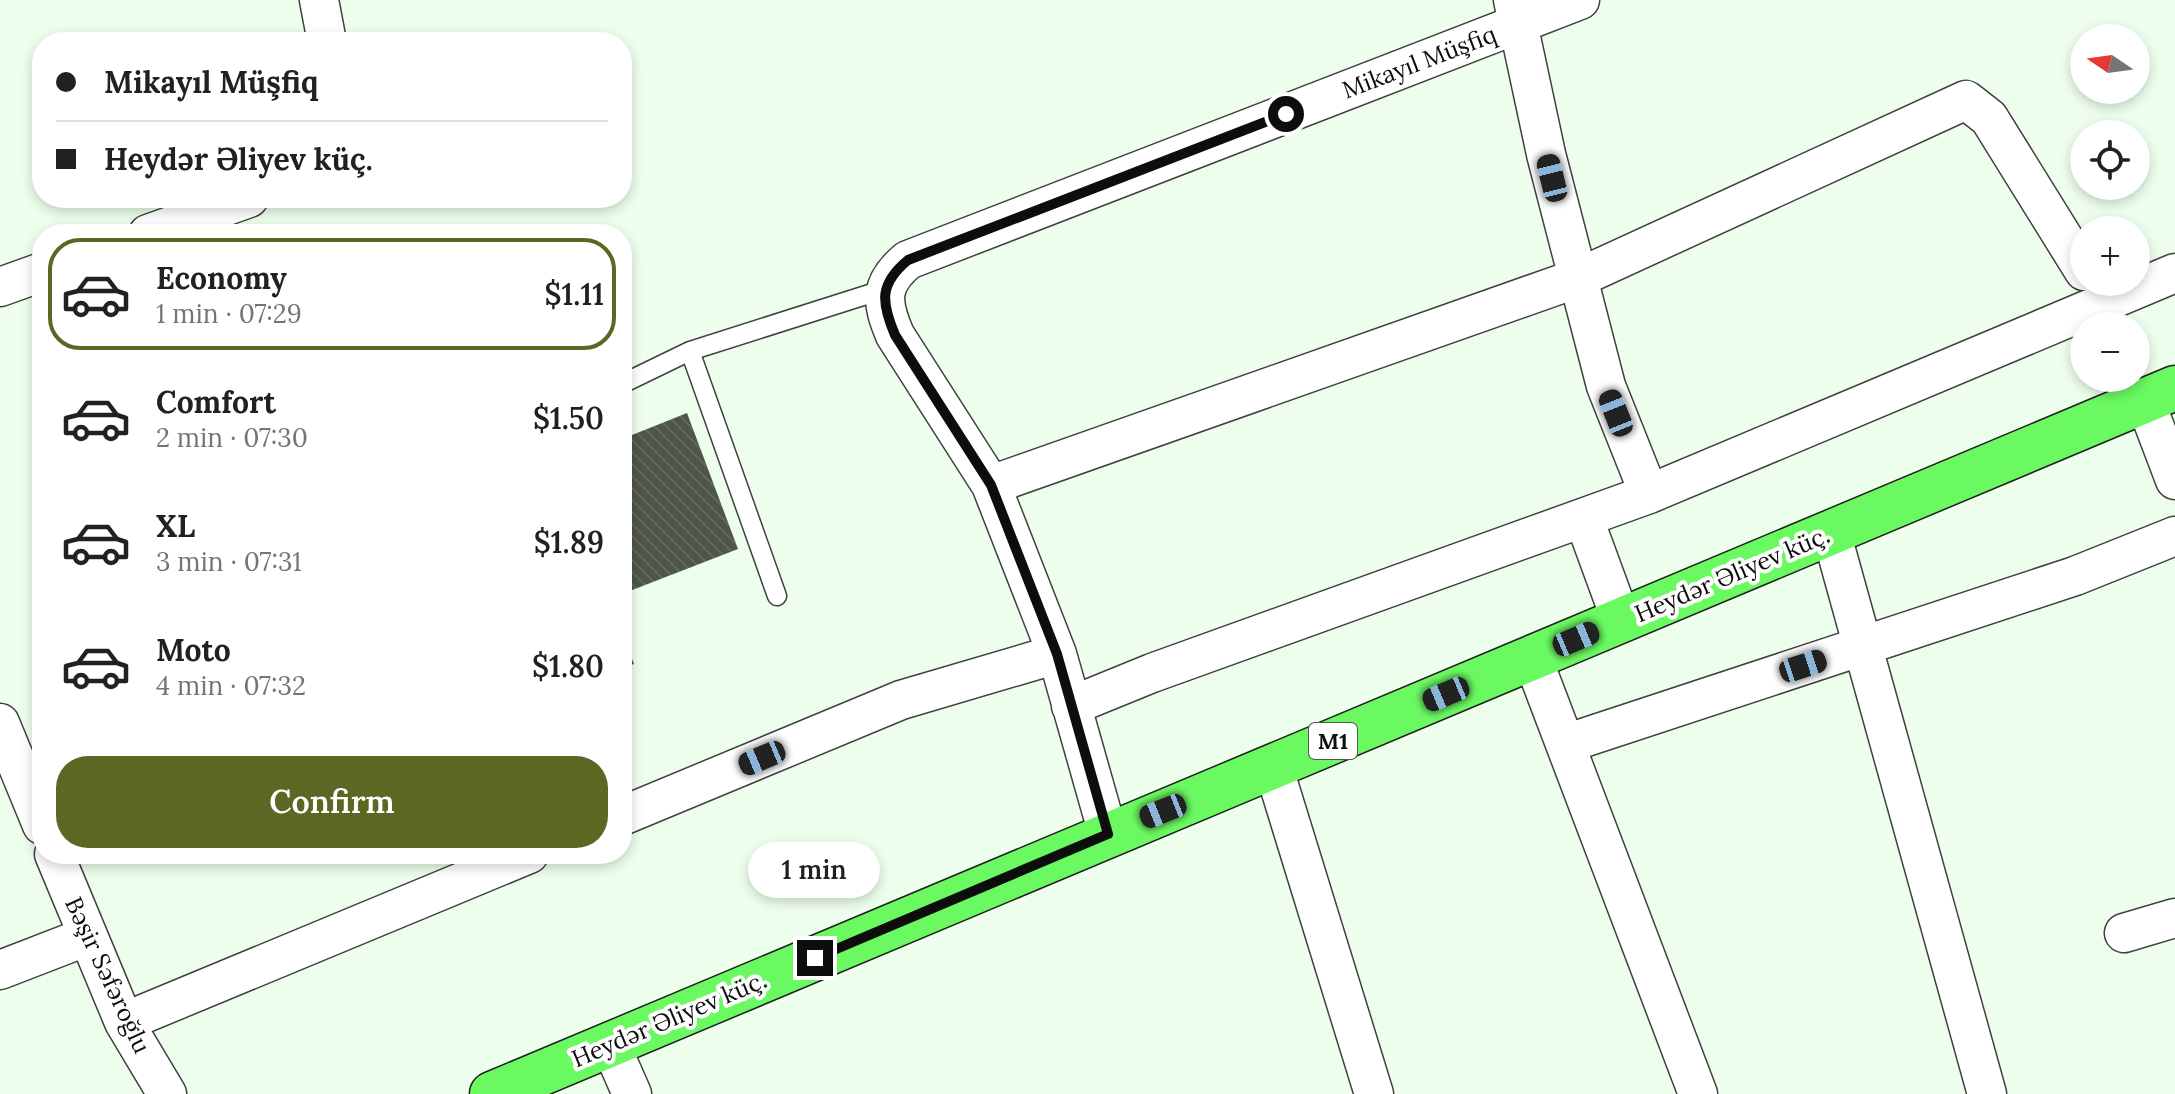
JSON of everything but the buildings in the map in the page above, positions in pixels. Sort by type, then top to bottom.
[{"type":"main road","name":"Heydər Əliyev küç.","points":[[492,1094],[2160,394]]},
{"type":"street","points":[[319,0],[325,32]]},
{"type":"street","name":"Mikayıl Müşfiq","points":[[885,289],[891,275],[908,260],[1516,12],[1580,0]]},
{"type":"street","points":[[1516,12],[1546,154],[1606,386],[1649,494]]},
{"type":"street","points":[[991,485],[1578,278],[1966,100],[1989,118],[2070,249]]},
{"type":"street","points":[[176,224],[221,208]]},
{"type":"street","points":[[2150,277],[2175,273]]},
{"type":"street","points":[[0,287],[32,276]]},
{"type":"street","points":[[885,289],[887,315],[895,335],[991,485],[1057,654],[1108,834]]},
{"type":"street","points":[[1071,706],[1152,673],[1649,494],[2070,295]]},
{"type":"street","points":[[2160,394],[2175,480]]},
{"type":"street","points":[[1584,519],[1621,620]]},
{"type":"street","points":[[1831,532],[1987,1094]]},
{"type":"street","points":[[1565,744],[2075,576],[2175,536]]},
{"type":"street","points":[[632,812],[901,700],[1057,654]]},
{"type":"street","points":[[1532,657],[1698,1094]]},
{"type":"street","points":[[0,723],[32,801]]},
{"type":"street","points":[[1273,766],[1374,1094]]},
{"type":"street","name":"Bəşir Səfəroğlu","points":[[58,864],[124,1022],[167,1094]]},
{"type":"street","points":[[124,1022],[505,864]]},
{"type":"street","points":[[2124,933],[2175,918]]},
{"type":"street","points":[[0,970],[88,936]]},
{"type":"street","points":[[610,1044],[632,1094]]},
{"type":"lane","points":[[632,379],[690,351],[885,289]]},
{"type":"lane","points":[[690,351],[777,596]]},
{"type":"route","points":[[815,958],[1108,834],[1057,654],[1028,576],[991,485],[895,335],[887,315],[885,289],[891,275],[908,260],[1286,114]]}]
